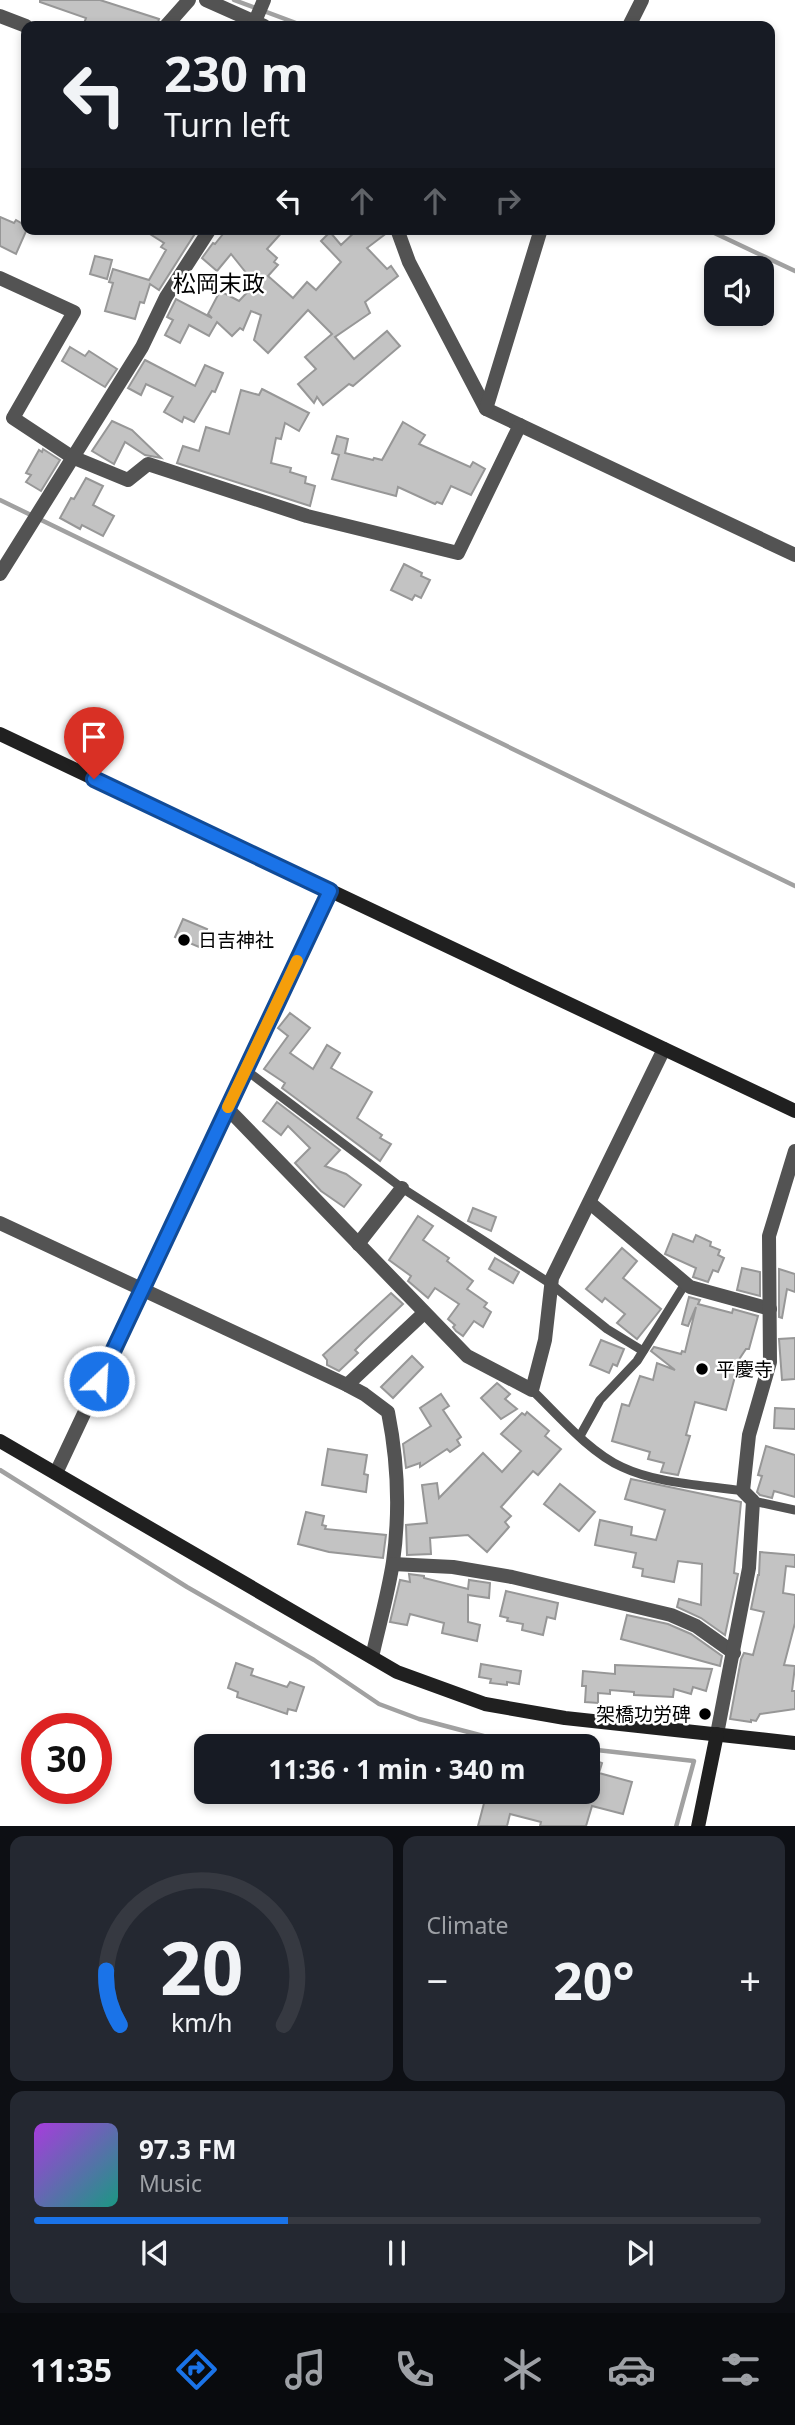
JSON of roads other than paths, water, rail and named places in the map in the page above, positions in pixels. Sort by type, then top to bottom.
[{"type":"street","points":[[171,21],[190,0]]},
{"type":"street","points":[[206,0],[249,21]]},
{"type":"street","points":[[258,21],[264,0]]},
{"type":"street","points":[[632,21],[642,0]]},
{"type":"street","points":[[0,16],[21,24]]},
{"type":"street","points":[[0,574],[142,347],[166,298],[206,235]]},
{"type":"street","points":[[399,235],[408,262],[486,409],[795,555]]},
{"type":"street","points":[[486,409],[539,235]]},
{"type":"street","points":[[0,278],[74,312],[13,418],[72,457],[128,480],[148,464],[307,516],[458,552],[520,425]]},
{"type":"street","points":[[0,734],[795,1111]]},
{"type":"street","points":[[56,1474],[330,891]]},
{"type":"street","points":[[228,1109],[467,1356],[532,1390],[545,1340],[552,1278],[664,1049]]},
{"type":"street","points":[[698,1826],[749,1568],[748,1435],[770,1362],[769,1236],[795,1151]]},
{"type":"street","points":[[358,1244],[402,1188]]},
{"type":"street","points":[[590,1203],[685,1284],[769,1309]]},
{"type":"street","points":[[0,1223],[347,1385],[388,1412],[396,1449],[398,1515],[393,1564],[372,1657]]},
{"type":"street","points":[[347,1385],[424,1312]]},
{"type":"street","points":[[0,1441],[397,1672],[485,1704],[565,1718],[795,1743]]},
{"type":"street","points":[[393,1564],[453,1567],[512,1577],[671,1615],[696,1626],[734,1653]]},
{"type":"lane","points":[[246,1070],[402,1188],[551,1284],[607,1329],[643,1351]]},
{"type":"lane","points":[[580,1436],[600,1400],[637,1361],[685,1284]]},
{"type":"lane","points":[[532,1390],[580,1436],[621,1467],[642,1474],[748,1496],[795,1510]]},
{"type":"waterway","points":[[234,0],[291,21]]},
{"type":"waterway","points":[[719,235],[795,271]]},
{"type":"waterway","points":[[0,500],[795,886]]},
{"type":"waterway","points":[[0,1470],[187,1587],[314,1660],[379,1704],[419,1719],[476,1734]]},
{"type":"waterway","points":[[600,1750],[694,1761],[676,1826]]},
{"type":"place","name":"日吉神社","points":[[184,940]]},
{"type":"place","name":"平慶寺","points":[[702,1369]]},
{"type":"place","name":"架橋功労碑","points":[[705,1714]]},
{"type":"district","name":"松岡末政","points":[[219,283]]}]
